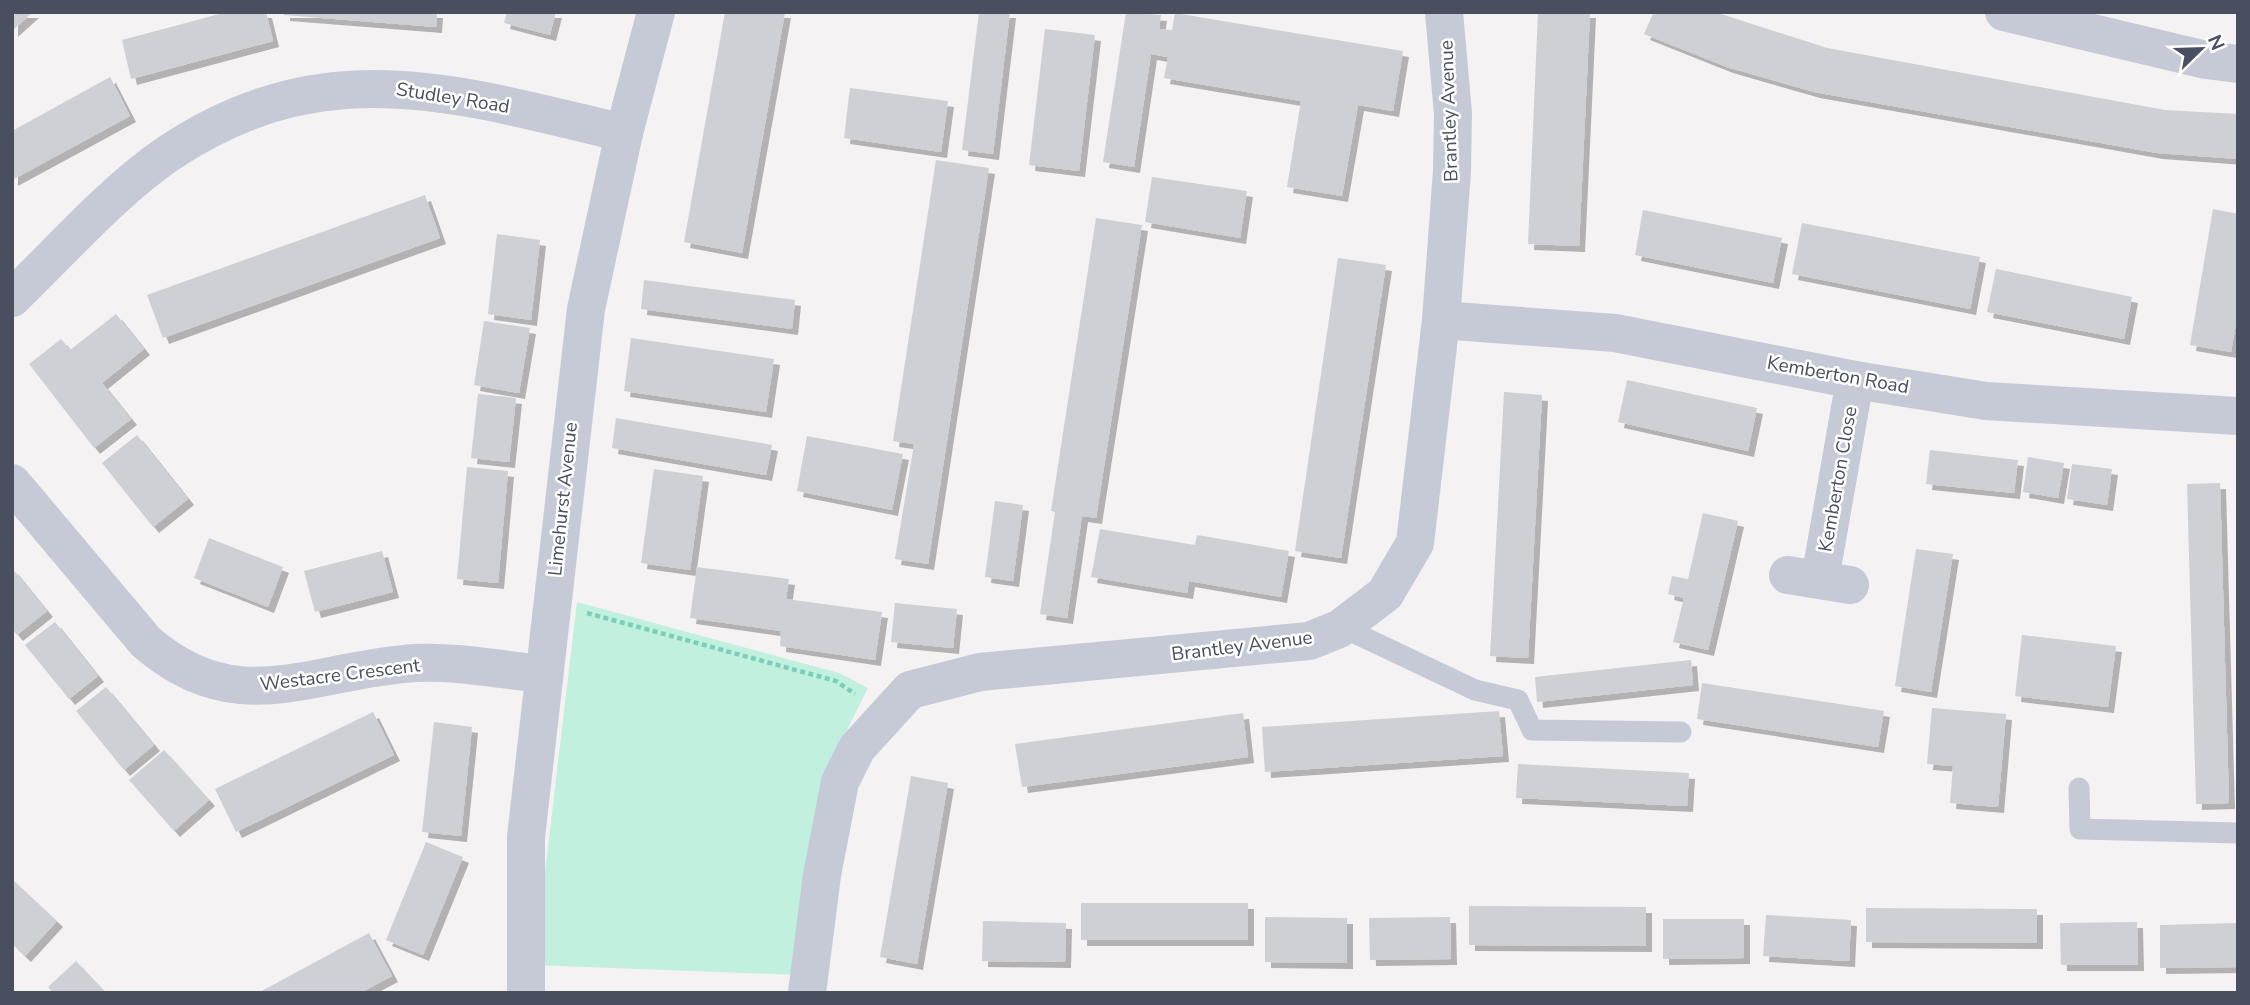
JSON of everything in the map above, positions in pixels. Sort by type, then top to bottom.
[{"type":"street","name":"Limehurst Avenue","points":[[526,993],[526,836],[586,309],[624,133],[656,12]]},
{"type":"street","name":"Brantley Avenue","points":[[807,993],[822,875],[840,782],[857,748],[909,690],[979,672],[1309,641],[1342,627],[1385,594],[1415,543],[1441,320],[1453,114],[1444,12]]},
{"type":"street","points":[[2004,12],[2206,60],[2238,64]]},
{"type":"street","name":"Studley Road","points":[[12,298],[120,194],[168,154],[247,113],[304,96],[354,88],[404,87],[471,97],[624,133]]},
{"type":"street","name":"Kemberton Road","points":[[1441,320],[1615,333],[1856,380],[1986,401],[2238,416]]},
{"type":"street","name":"Kemberton Close","points":[[1819,580],[1856,380]]},
{"type":"street","name":"Westacre Crescent","points":[[12,483],[146,642],[170,663],[199,676],[227,685],[257,687],[292,684],[385,666],[420,663],[544,674]]},
{"type":"lane","points":[[1342,627],[1475,690],[1518,700],[1532,730],[1681,732]]},
{"type":"lane","points":[[2079,788],[2080,829],[2238,833]]},
{"type":"path","points":[[552,603],[836,681],[884,715]]},
{"type":"green space","points":[[577,602],[839,673],[868,688],[832,760],[799,975],[534,965]]},
{"type":"building","points":[[12,12],[33,12],[12,31]]},
{"type":"building","points":[[227,12],[266,12],[273,41],[131,79],[122,40]]},
{"type":"building","points":[[284,12],[437,12],[436,27],[284,15]]},
{"type":"building","points":[[507,12],[556,12],[550,35],[504,23]]},
{"type":"building","points":[[725,12],[785,12],[742,253],[684,242]]},
{"type":"building","points":[[979,12],[1010,12],[993,154],[962,150]]},
{"type":"building","points":[[1126,12],[1161,15],[1159,29],[1172,30],[1175,13],[1403,51],[1393,111],[1358,105],[1342,196],[1287,187],[1301,101],[1164,78],[1168,57],[1151,54],[1134,167],[1103,162]]},
{"type":"building","points":[[1538,12],[1590,12],[1579,246],[1528,244]]},
{"type":"building","points":[[1654,12],[1715,12],[1827,48],[2165,110],[2238,114],[2238,159],[2157,153],[1814,92],[1727,67],[1644,34]]},
{"type":"building","points":[[1045,29],[1095,35],[1079,171],[1029,165]]},
{"type":"building","points":[[110,77],[130,116],[12,180],[12,131]]},
{"type":"building","points":[[850,88],[948,101],[941,152],[844,138]]},
{"type":"building","points":[[936,160],[989,168],[928,564],[895,559],[914,444],[893,441]]},
{"type":"building","points":[[1152,177],[1247,191],[1240,238],[1145,222]]},
{"type":"building","points":[[425,195],[440,238],[163,338],[147,295]]},
{"type":"building","points":[[2213,209],[2238,214],[2238,312],[2231,352],[2190,345]]},
{"type":"building","points":[[1643,210],[1782,238],[1773,283],[1635,255]]},
{"type":"building","points":[[1096,218],[1142,225],[1096,518],[1082,516],[1067,618],[1040,614],[1055,512],[1051,511]]},
{"type":"building","points":[[1802,223],[1980,257],[1970,309],[1792,274]]},
{"type":"building","points":[[497,234],[540,240],[531,320],[488,314]]},
{"type":"building","points":[[1338,258],[1386,265],[1341,558],[1295,551]]},
{"type":"building","points":[[1996,269],[2132,297],[2124,339],[1987,312]]},
{"type":"building","points":[[644,280],[795,300],[792,329],[641,309]]},
{"type":"building","points":[[116,314],[144,349],[102,383],[131,419],[94,448],[29,364],[61,339],[70,350]]},
{"type":"building","points":[[484,321],[530,328],[519,393],[474,385]]},
{"type":"building","points":[[631,338],[774,359],[766,412],[624,391]]},
{"type":"building","points":[[1627,380],[1757,408],[1748,451],[1618,422]]},
{"type":"building","points":[[1504,392],[1542,395],[1528,658],[1490,656]]},
{"type":"building","points":[[478,394],[516,398],[509,462],[471,458]]},
{"type":"building","points":[[616,418],[772,445],[766,475],[612,448]]},
{"type":"building","points":[[137,435],[188,499],[153,527],[102,463]]},
{"type":"building","points":[[807,436],[903,454],[892,510],[797,491]]},
{"type":"building","points":[[1930,450],[2018,460],[2014,493],[1926,484]]},
{"type":"building","points":[[2028,457],[2064,463],[2058,498],[2023,492]]},
{"type":"building","points":[[2072,464],[2112,469],[2107,505],[2067,499]]},
{"type":"building","points":[[467,467],[508,471],[498,583],[457,579]]},
{"type":"building","points":[[654,469],[703,476],[690,570],[641,563]]},
{"type":"building","points":[[2220,483],[2229,803],[2196,804],[2187,484]]},
{"type":"building","points":[[995,501],[1023,505],[1013,581],[985,577]]},
{"type":"building","points":[[1703,513],[1738,521],[1708,650],[1673,642],[1684,598],[1668,594],[1672,576],[1688,579]]},
{"type":"building","points":[[1100,529],[1195,545],[1197,535],[1289,551],[1281,597],[1189,581],[1187,593],[1091,577]]},
{"type":"building","points":[[209,538],[283,567],[268,607],[194,578]]},
{"type":"building","points":[[1916,549],[1953,554],[1931,692],[1895,686]]},
{"type":"building","points":[[382,551],[393,592],[315,612],[304,571]]},
{"type":"building","points":[[697,567],[789,579],[786,599],[882,612],[875,660],[780,646],[781,631],[690,618]]},
{"type":"building","points":[[12,568],[47,611],[17,635],[12,629]]},
{"type":"building","points":[[895,603],[957,609],[953,648],[891,642]]},
{"type":"building","points":[[55,622],[98,676],[69,699],[25,645]]},
{"type":"building","points":[[2022,635],[2116,646],[2108,707],[2015,696]]},
{"type":"building","points":[[1691,660],[1693,685],[1537,702],[1535,677]]},
{"type":"building","points":[[1702,683],[1884,711],[1878,747],[1697,719]]},
{"type":"building","points":[[106,687],[154,745],[124,770],[76,711]]},
{"type":"building","points":[[1932,708],[2006,714],[1998,807],[1950,803],[1953,766],[1927,764]]},
{"type":"building","points":[[1499,711],[1503,756],[1265,772],[1262,727]]},
{"type":"building","points":[[373,712],[394,755],[236,832],[215,789]]},
{"type":"building","points":[[1243,713],[1248,757],[1022,787],[1015,744]]},
{"type":"building","points":[[434,722],[472,727],[461,836],[422,832]]},
{"type":"building","points":[[164,750],[209,800],[174,831],[129,780]]},
{"type":"building","points":[[1518,764],[1689,773],[1687,806],[1516,798]]},
{"type":"building","points":[[911,776],[948,783],[917,964],[880,957]]},
{"type":"building","points":[[426,842],[463,857],[423,955],[386,940]]},
{"type":"building","points":[[12,879],[57,921],[25,956],[12,944]]},
{"type":"building","points":[[1081,903],[1248,903],[1248,940],[1081,940]]},
{"type":"building","points":[[1469,906],[1646,907],[1646,946],[1469,945]]},
{"type":"building","points":[[1866,908],[2037,909],[2037,943],[1866,942]]},
{"type":"building","points":[[1766,915],[1851,920],[1849,961],[1763,956]]},
{"type":"building","points":[[1265,917],[1347,918],[1347,963],[1265,962]]},
{"type":"building","points":[[1450,917],[1451,959],[1370,960],[1369,918]]},
{"type":"building","points":[[1663,919],[1744,919],[1744,958],[1663,959]]},
{"type":"building","points":[[983,921],[1066,923],[1065,962],[982,961]]},
{"type":"building","points":[[2137,922],[2138,965],[2061,965],[2060,923]]},
{"type":"building","points":[[2238,923],[2238,967],[2160,968],[2160,925]]},
{"type":"building","points":[[369,933],[392,976],[360,993],[258,993]]},
{"type":"building","points":[[76,961],[106,993],[53,993],[48,987]]}]
